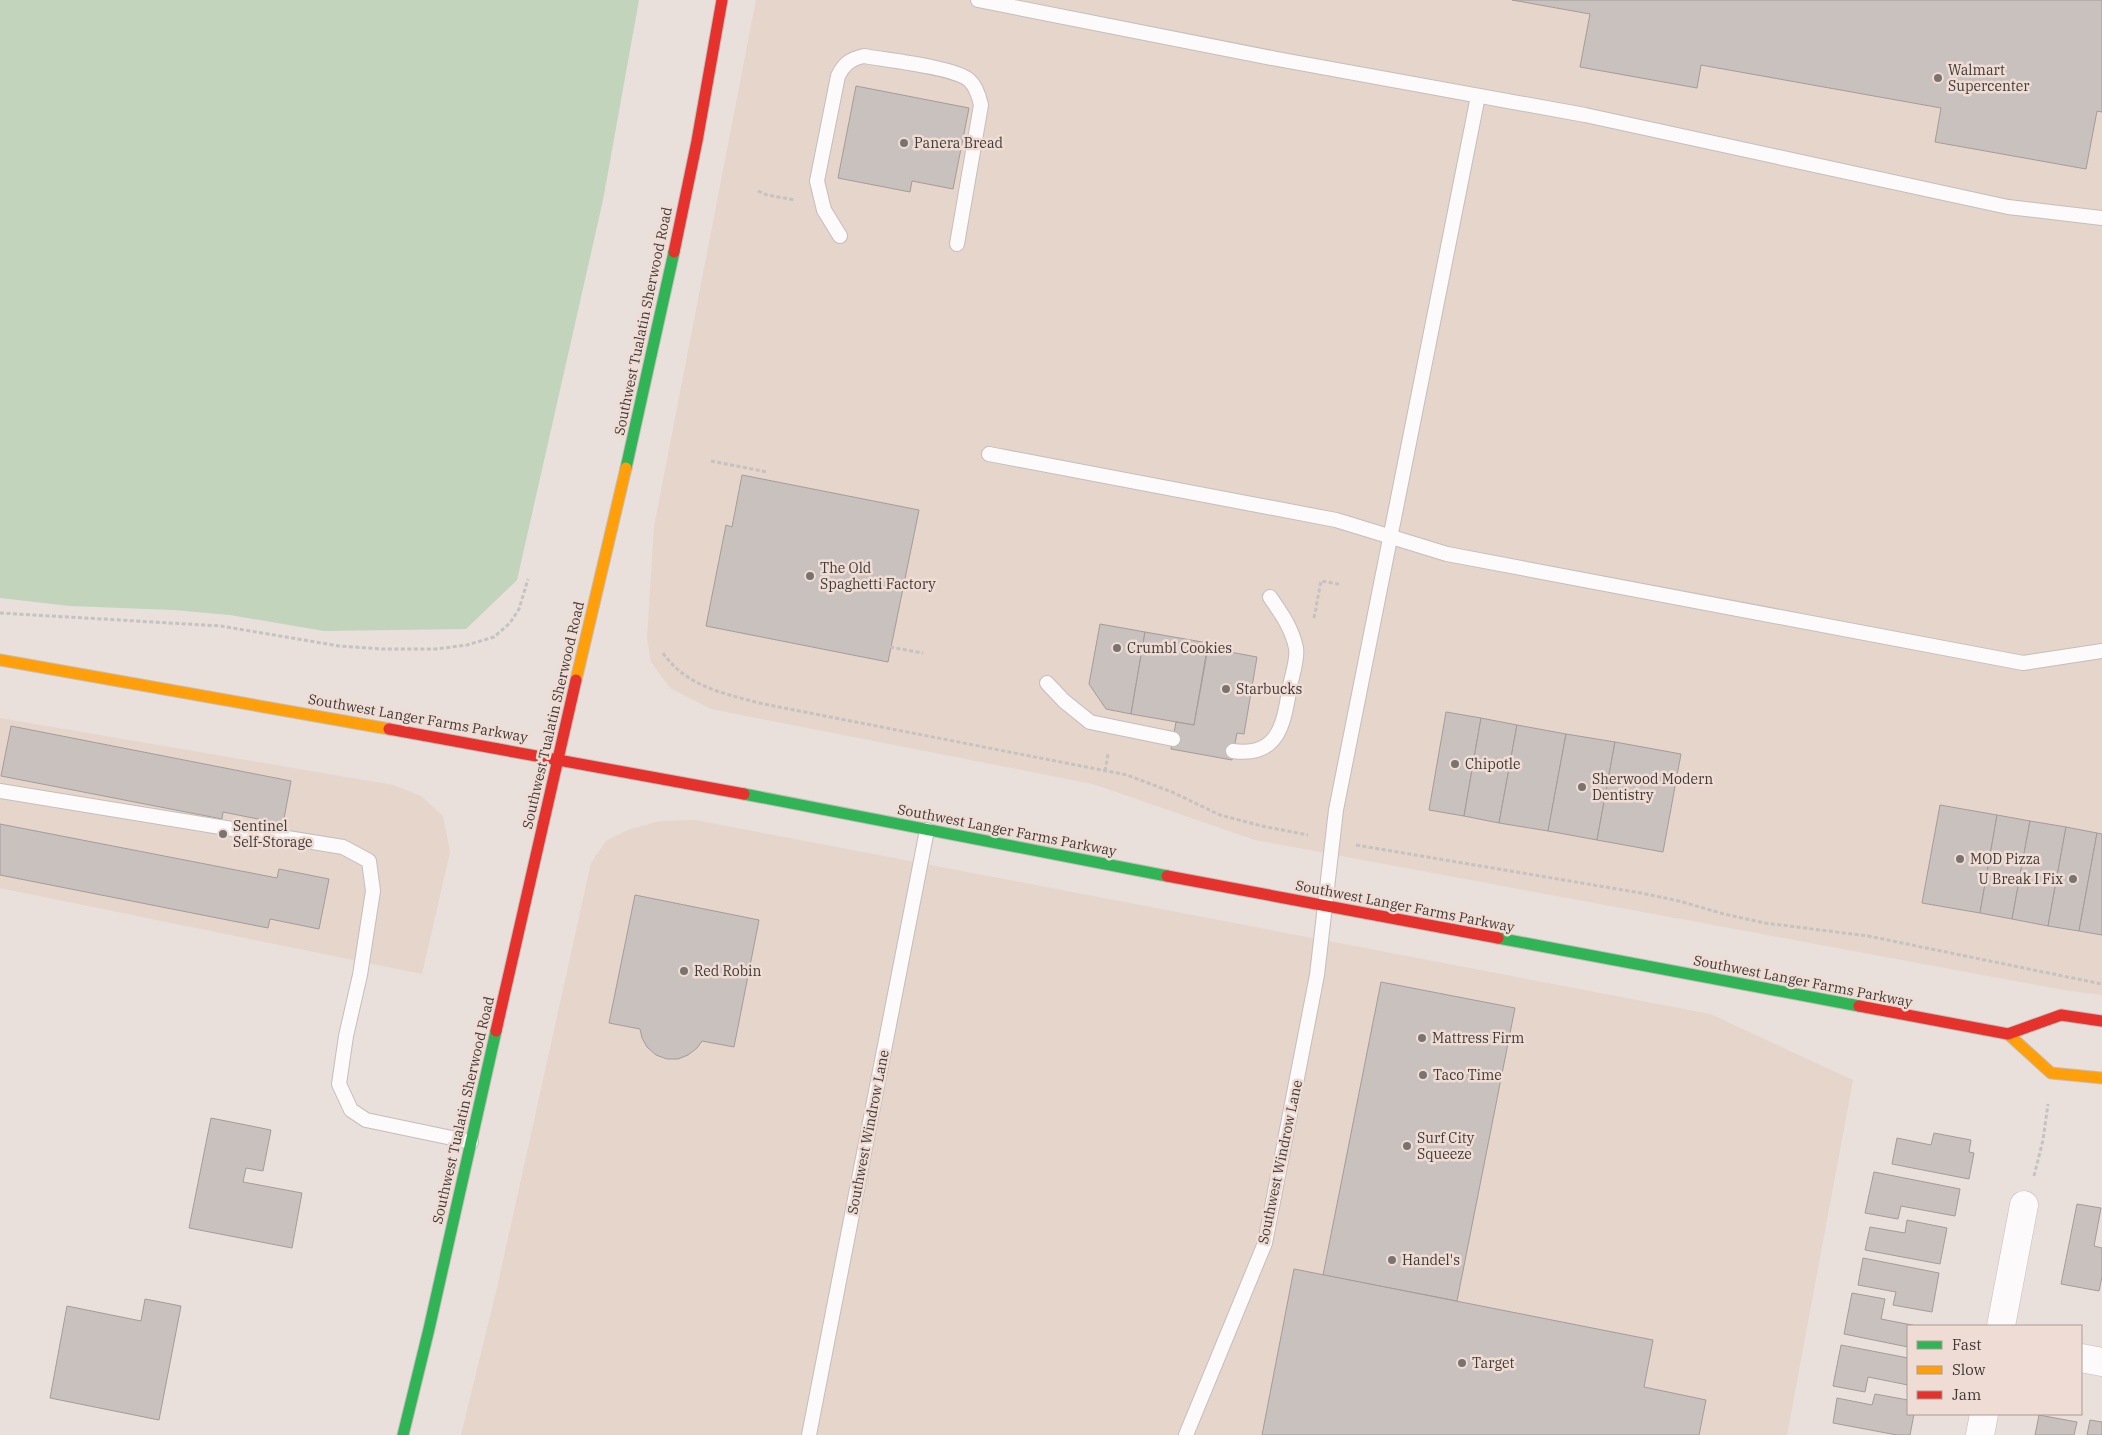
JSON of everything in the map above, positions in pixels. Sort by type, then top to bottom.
[{"type":"main road","name":"Southwest Tualatin Sherwood Road","points":[[403,1435],[557,758],[654,352],[696,150],[722,0]]},
{"type":"main road","name":"Southwest Langer Farms Parkway","points":[[0,660],[557,758],[1325,906],[2008,1034]]},
{"type":"main road","points":[[2102,1021],[2061,1015],[2008,1034],[2051,1073],[2102,1078]]},
{"type":"street","points":[[2001,1325],[2024,1205]]},
{"type":"street","points":[[2082,1358],[2102,1362]]},
{"type":"street","points":[[1980,1435],[1984,1415]]},
{"type":"lane","points":[[978,0],[1685,136],[2008,207],[2102,218]]},
{"type":"lane","points":[[840,236],[824,210],[817,181],[838,76],[842,67],[852,59],[864,56],[953,72],[969,80],[978,93],[981,105],[957,244]]},
{"type":"lane","name":"Southwest Windrow Lane","points":[[1186,1435],[1265,1243],[1317,974],[1336,810],[1392,537],[1478,96]]},
{"type":"lane","points":[[989,454],[1336,520],[1447,554],[2023,663],[2102,651]]},
{"type":"lane","points":[[1233,751],[1245,752],[1261,749],[1275,739],[1283,724],[1297,651],[1291,629],[1270,597]]},
{"type":"lane","points":[[1047,682],[1064,701],[1090,722],[1173,739]]},
{"type":"lane","points":[[0,791],[343,847],[368,862],[373,891],[360,975],[346,1036],[340,1084],[351,1110],[366,1120],[471,1142]]},
{"type":"lane","name":"Southwest Windrow Lane","points":[[809,1435],[927,830]]},
{"type":"path","points":[[758,191],[780,198]]},
{"type":"path","points":[[711,461],[767,472]]},
{"type":"path","points":[[0,613],[221,626],[339,646],[383,650],[436,649],[467,645],[494,637],[510,623],[520,608],[528,579]]},
{"type":"path","points":[[1313,625],[1321,581],[1339,584]]},
{"type":"path","points":[[890,647],[923,653]]},
{"type":"path","points":[[663,653],[672,666],[690,679],[715,691],[759,703],[1127,775],[1220,815],[1262,826],[1332,840],[1641,893],[1765,923],[1868,936],[2102,984]]},
{"type":"path","points":[[1101,752],[1108,754],[1105,771]]},
{"type":"path","points":[[2024,1205],[2043,1140],[2051,1073]]},
{"type":"shaded area","points":[[756,0],[2102,0],[2102,995],[2064,990],[1255,840],[1093,784],[711,709],[670,688],[651,662],[647,638],[654,527]]},
{"type":"shaded area","name":"Sentinel Self-Storage","points":[[0,718],[393,785],[421,796],[443,816],[450,852],[422,974],[0,888]]},
{"type":"shaded area","points":[[695,820],[1710,1014],[1853,1080],[1787,1435],[461,1435],[497,1288],[591,863],[606,841],[628,830],[660,821]]},
{"type":"green space","points":[[0,0],[639,0],[603,200],[517,580],[466,629],[324,631],[230,615],[173,610],[70,606],[0,598]]},
{"type":"building","name":"Walmart Supercenter","points":[[1512,0],[2102,0],[2102,112],[2097,111],[2086,169],[1935,142],[1941,108],[1701,65],[1697,88],[1580,67],[1590,14]]},
{"type":"building","name":"Panera Bread","points":[[856,86],[969,108],[953,189],[912,181],[910,192],[838,178]]},
{"type":"building","name":"The Old Spaghetti Factory","points":[[742,475],[919,510],[888,662],[706,626],[726,525],[732,527]]},
{"type":"building","points":[[1100,624],[1145,632],[1131,714],[1106,709],[1089,684]]},
{"type":"building","points":[[1145,632],[1208,643],[1194,725],[1131,714]]},
{"type":"building","name":"Starbucks","points":[[1208,648],[1257,657],[1244,734],[1237,733],[1232,760],[1171,749],[1176,722],[1194,725]]},
{"type":"building","name":"Chipotle","points":[[1446,712],[1481,718],[1464,816],[1429,810]]},
{"type":"building","points":[[1481,718],[1517,725],[1499,823],[1464,816]]},
{"type":"building","points":[[1517,725],[1566,734],[1548,831],[1499,823]]},
{"type":"building","points":[[11,726],[291,781],[283,824],[223,812],[222,819],[1,776]]},
{"type":"building","name":"Sherwood Modern Dentistry","points":[[1566,734],[1615,742],[1597,840],[1548,831]]},
{"type":"building","points":[[1615,742],[1681,754],[1663,852],[1597,840]]},
{"type":"building","name":"MOD Pizza","points":[[1940,805],[1997,815],[1980,913],[1922,903]]},
{"type":"building","points":[[1997,815],[2030,821],[2012,919],[1980,913]]},
{"type":"building","points":[[2030,821],[2066,827],[2048,926],[2012,919]]},
{"type":"building","points":[[0,824],[277,878],[279,869],[329,879],[319,929],[270,919],[268,928],[0,875]]},
{"type":"building","name":"U Break I Fix","points":[[2066,827],[2097,833],[2079,931],[2048,926]]},
{"type":"building","points":[[2097,833],[2102,834],[2102,935],[2079,931]]},
{"type":"building","name":"Red Robin","points":[[635,895],[759,920],[734,1047],[702,1041],[688,1055],[678,1059],[667,1059],[656,1055],[647,1047],[640,1029],[609,1023]]},
{"type":"building","points":[[1381,982],[1515,1008],[1457,1301],[1323,1275]]},
{"type":"building","points":[[211,1118],[271,1130],[263,1171],[246,1168],[243,1182],[302,1193],[292,1248],[189,1228]]},
{"type":"building","points":[[1934,1133],[1971,1140],[1969,1152],[1974,1153],[1969,1179],[1892,1164],[1897,1138],[1931,1145]]},
{"type":"building","points":[[1874,1172],[1960,1189],[1955,1216],[1901,1206],[1898,1219],[1865,1213]]},
{"type":"building","points":[[2077,1204],[2101,1208],[2094,1246],[2102,1248],[2102,1277],[2099,1291],[2061,1284]]},
{"type":"building","points":[[1907,1220],[1947,1228],[1940,1264],[1865,1250],[1870,1227],[1905,1233]]},
{"type":"building","points":[[1863,1258],[1939,1273],[1932,1312],[1893,1305],[1896,1292],[1858,1285]]},
{"type":"building","name":"Target","points":[[1294,1269],[1653,1340],[1644,1387],[1706,1400],[1699,1435],[1262,1435]]},
{"type":"building","points":[[1852,1293],[1885,1299],[1881,1319],[1912,1325],[1907,1325],[1907,1347],[1844,1334]]},
{"type":"building","points":[[145,1299],[181,1306],[159,1420],[50,1398],[67,1306],[141,1321]]},
{"type":"building","points":[[1841,1345],[1907,1358],[1907,1385],[1868,1377],[1865,1392],[1833,1386]]},
{"type":"building","points":[[1875,1394],[1907,1400],[1907,1415],[1914,1415],[1910,1435],[1897,1435],[1833,1423],[1837,1398],[1872,1405]]},
{"type":"building","points":[[2039,1415],[2077,1422],[2074,1435],[2035,1435]]},
{"type":"building","points":[[2090,1420],[2102,1422],[2102,1435],[2087,1435]]},
{"type":"traffic: fast","points":[[626,468],[674,252]]},
{"type":"traffic: fast","points":[[744,794],[1167,876]]},
{"type":"traffic: fast","points":[[1498,938],[1859,1006]]},
{"type":"traffic: fast","points":[[403,1435],[429,1329],[496,1031]]},
{"type":"traffic: slow","points":[[576,680],[626,468]]},
{"type":"traffic: slow","points":[[0,660],[389,729]]},
{"type":"traffic: slow","points":[[2008,1034],[2051,1073],[2102,1078]]},
{"type":"traffic: jam","points":[[674,252],[697,141],[722,0]]},
{"type":"traffic: jam","points":[[496,1031],[576,680]]},
{"type":"traffic: jam","points":[[389,729],[744,794]]},
{"type":"traffic: jam","points":[[1167,876],[1498,938]]},
{"type":"traffic: jam","points":[[1859,1006],[2008,1034],[2061,1015],[2102,1021]]},
{"type":"place","name":"Walmart Supercenter","points":[[1938,78]]},
{"type":"place","name":"Panera Bread","points":[[904,143]]},
{"type":"place","name":"The Old Spaghetti Factory","points":[[810,576]]},
{"type":"place","name":"Crumbl Cookies","points":[[1117,648]]},
{"type":"place","name":"Starbucks","points":[[1226,689]]},
{"type":"place","name":"Chipotle","points":[[1455,764]]},
{"type":"place","name":"Sherwood Modern Dentistry","points":[[1582,787]]},
{"type":"place","name":"Sentinel Self-Storage","points":[[223,834]]},
{"type":"place","name":"MOD Pizza","points":[[1960,859]]},
{"type":"place","name":"U Break I Fix","points":[[2073,879]]},
{"type":"place","name":"Red Robin","points":[[684,971]]},
{"type":"place","name":"Mattress Firm","points":[[1422,1038]]},
{"type":"place","name":"Taco Time","points":[[1423,1075]]},
{"type":"place","name":"Surf City Squeeze","points":[[1407,1146]]},
{"type":"place","name":"Handel's","points":[[1392,1260]]},
{"type":"place","name":"Target","points":[[1462,1363]]}]
